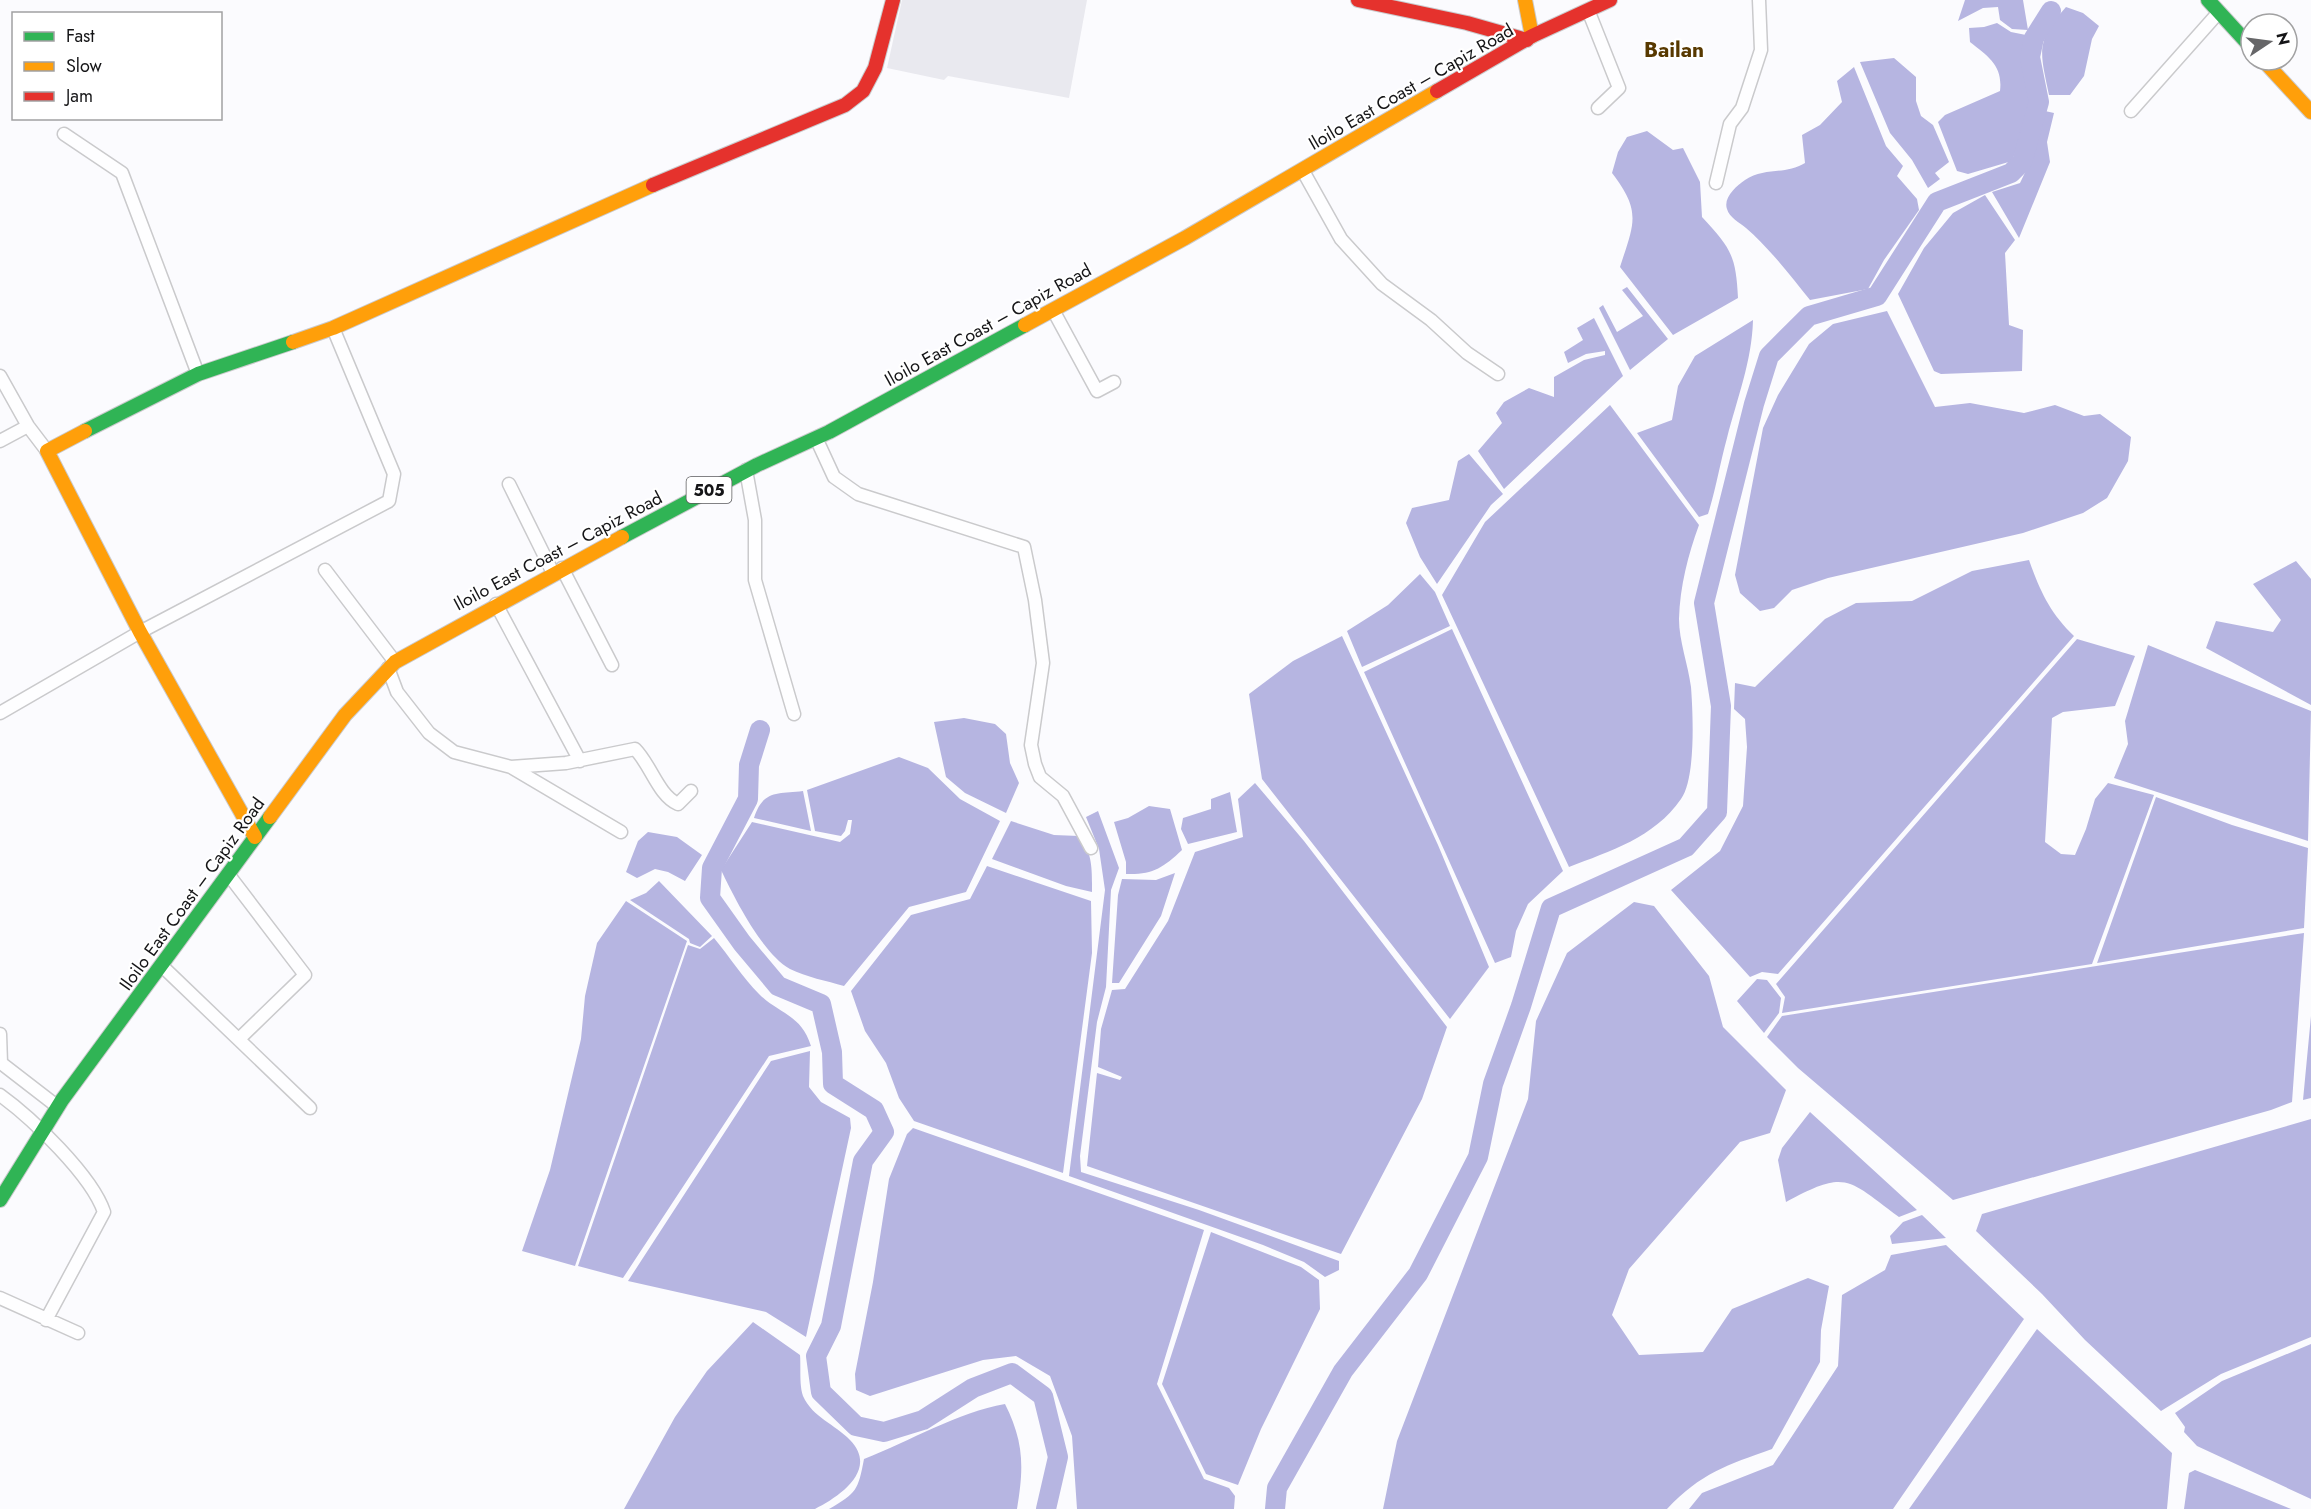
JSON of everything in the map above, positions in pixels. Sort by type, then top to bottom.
[{"type":"main road","points":[[255,837],[140,632],[47,451],[198,374],[333,328],[636,192],[845,105],[863,91],[875,68],[893,0]]},
{"type":"main road","points":[[1358,0],[1529,38],[1525,0]]},
{"type":"main road","name":"Iloilo East Coast – Capiz Road","points":[[0,1200],[58,1107],[255,837],[345,715],[392,665],[496,604],[747,470],[816,438],[1053,310],[1303,171],[1529,38],[1610,0]]},
{"type":"main road","points":[[2208,0],[2239,34]]},
{"type":"main road","points":[[2274,72],[2311,112]]},
{"type":"street","points":[[1716,183],[1730,124],[1742,108],[1761,50],[1760,0]]},
{"type":"street","points":[[1588,10],[1619,88],[1598,108]]},
{"type":"street","points":[[2131,111],[2219,12]]},
{"type":"street","points":[[64,134],[122,173],[198,374]]},
{"type":"street","points":[[1303,171],[1341,239],[1382,284],[1431,320],[1467,353],[1498,374]]},
{"type":"street","points":[[1053,310],[1097,391],[1114,382]]},
{"type":"street","points":[[0,713],[140,632],[389,501],[394,474],[333,328]]},
{"type":"street","points":[[0,376],[28,426],[47,451]]},
{"type":"street","points":[[0,441],[28,426]]},
{"type":"street","points":[[816,438],[834,477],[858,494],[1024,547],[1035,600],[1043,663],[1031,745],[1035,764],[1040,777],[1063,796],[1091,848]]},
{"type":"street","points":[[747,470],[755,520],[754,580],[794,714]]},
{"type":"street","points":[[509,484],[612,665]]},
{"type":"street","points":[[325,570],[392,665],[397,692],[429,733],[454,752],[511,767],[621,832]]},
{"type":"street","points":[[496,604],[580,761]]},
{"type":"street","points":[[511,767],[580,761],[635,749],[646,761],[670,801],[678,804],[692,791]]},
{"type":"street","points":[[228,874],[305,975],[240,1038]]},
{"type":"street","points":[[162,966],[240,1038],[310,1108]]},
{"type":"street","points":[[0,1034],[1,1063],[58,1107]]},
{"type":"street","points":[[0,1095],[42,1131],[99,1197],[104,1212],[46,1320]]},
{"type":"street","points":[[0,1299],[78,1333]]},
{"type":"shaded area","points":[[902,0],[1087,0],[1069,98],[948,76],[944,80],[887,68]]},
{"type":"water","points":[[1965,0],[2023,0],[2028,30],[2012,29],[2000,20],[1998,7],[1983,8],[1958,21]]},
{"type":"water","points":[[2066,7],[2083,13],[2099,26],[2092,39],[2084,76],[2070,95],[2049,95],[2042,48],[2049,29]]},
{"type":"water","points":[[1997,23],[2011,32],[2026,35],[2024,64],[2033,104],[2012,161],[1968,174],[1957,171],[1938,122],[1945,115],[2000,91],[1997,68],[1970,42],[1969,28]]},
{"type":"water","points":[[1894,58],[1916,77],[1916,101],[1921,116],[1933,125],[1949,162],[1935,173],[1940,179],[1928,188],[1912,160],[1890,133],[1860,62]]},
{"type":"water","points":[[1854,67],[1886,146],[1903,166],[1897,176],[1917,199],[1919,210],[1884,260],[1868,289],[1810,300],[1780,262],[1730,215],[1726,205],[1734,189],[1752,176],[1790,169],[1805,163],[1802,135],[1820,125],[1842,102],[1837,81]]},
{"type":"water","points":[[2045,111],[2054,113],[2047,142],[2050,162],[2019,238],[1992,192],[2020,183],[2032,158]]},
{"type":"water","points":[[1647,131],[1673,150],[1683,148],[1700,182],[1702,217],[1726,245],[1736,272],[1738,298],[1673,335],[1620,267],[1632,228],[1632,218],[1628,198],[1612,173],[1618,152],[1627,137]]},
{"type":"water","points":[[1985,195],[2015,240],[2005,253],[2009,325],[2023,330],[2022,371],[1941,374],[1934,371],[1898,294],[1924,248],[1953,213]]},
{"type":"water","points":[[1627,287],[1668,339],[1630,370],[1599,308],[1603,305],[1617,332],[1643,316],[1622,290]]},
{"type":"water","points":[[1887,311],[1935,407],[1970,403],[2024,413],[2055,405],[2084,416],[2100,414],[2131,437],[2128,461],[2107,498],[2083,513],[2023,533],[1828,578],[1792,590],[1774,608],[1760,611],[1740,593],[1735,575],[1763,428],[1778,395],[1809,344],[1833,324]]},
{"type":"water","points":[[1594,318],[1623,376],[1504,489],[1478,451],[1502,423],[1496,413],[1504,402],[1529,388],[1554,397],[1554,377],[1584,360],[1605,355],[1605,351],[1586,354],[1568,363],[1564,352],[1583,340],[1577,328]]},
{"type":"water","points":[[1753,320],[1747,365],[1711,505],[1708,514],[1699,517],[1637,433],[1672,420],[1678,386],[1695,356]]},
{"type":"water","points":[[1610,405],[1699,525],[1685,571],[1679,619],[1680,636],[1691,687],[1693,728],[1691,761],[1686,789],[1681,799],[1658,824],[1630,842],[1569,867],[1442,595],[1485,522]]},
{"type":"water","points":[[1469,454],[1503,494],[1491,505],[1437,584],[1420,557],[1406,523],[1412,508],[1449,500],[1458,461]]},
{"type":"water","points":[[2029,560],[2047,601],[2058,619],[2074,636],[1778,974],[1762,972],[1750,977],[1671,890],[1720,851],[1743,806],[1747,747],[1745,719],[1734,709],[1735,683],[1755,687],[1825,619],[1856,603],[1912,601],[1972,571]]},
{"type":"water","points":[[2296,561],[2311,579],[2311,705],[2206,648],[2216,621],[2273,632],[2281,620],[2253,584]]},
{"type":"water","points":[[1420,574],[1435,592],[1450,626],[1362,667],[1347,631],[1388,605]]},
{"type":"water","points":[[1452,629],[1563,871],[1528,904],[1516,931],[1511,957],[1495,963],[1364,672]]},
{"type":"water","points":[[1342,636],[1438,845],[1489,967],[1450,1019],[1262,779],[1249,694],[1293,661]]},
{"type":"water","points":[[2077,639],[2135,656],[2115,706],[2063,712],[2052,718],[2045,842],[2061,854],[2075,855],[2095,799],[2108,783],[2154,795],[2092,964],[1782,1013],[1785,997],[1776,984]]},
{"type":"water","points":[[2148,645],[2311,711],[2308,841],[2114,778],[2128,744],[2125,721]]},
{"type":"water","points":[[964,718],[995,724],[1006,734],[1010,763],[1019,783],[1006,813],[965,793],[946,777],[934,722]]},
{"type":"water","points":[[899,757],[928,768],[960,799],[1000,821],[966,892],[909,907],[844,986],[790,969],[769,951],[742,910],[721,870],[752,822],[840,842],[850,834],[852,820],[848,820],[841,836],[815,831],[807,790]]},
{"type":"water","points":[[1255,783],[1304,841],[1447,1027],[1422,1099],[1341,1254],[1087,1166],[1097,1073],[1120,1080],[1122,1077],[1098,1067],[1101,1029],[1112,990],[1125,989],[1168,921],[1195,852],[1243,837],[1238,799]]},
{"type":"water","points":[[803,791],[811,831],[754,818],[762,802],[772,795]]},
{"type":"water","points":[[1230,792],[1237,832],[1188,844],[1181,829],[1183,818],[1211,809],[1211,799]]},
{"type":"water","points":[[2156,797],[2232,825],[2308,848],[2304,928],[2097,963]]},
{"type":"water","points":[[1149,806],[1170,809],[1182,850],[1150,872],[1126,874],[1126,862],[1114,822],[1128,818]]},
{"type":"water","points":[[1098,811],[1119,868],[1111,890],[1106,987],[1097,1022],[1080,1156],[1081,1172],[1199,1210],[1339,1261],[1339,1270],[1325,1277],[1304,1262],[1263,1245],[1069,1176],[1105,890],[1099,849],[1086,817]]},
{"type":"water","points":[[1011,821],[1054,835],[1079,836],[1089,855],[1092,869],[1092,892],[1066,886],[992,859]]},
{"type":"water","points":[[648,832],[677,837],[702,855],[685,881],[668,872],[655,869],[637,878],[626,872],[638,841]]},
{"type":"water","points":[[987,866],[1091,901],[1092,953],[1063,1173],[914,1121],[899,1098],[886,1063],[865,1031],[851,991],[911,915],[970,899]]},
{"type":"water","points":[[1175,873],[1161,916],[1119,983],[1112,983],[1118,895],[1122,879],[1156,880]]},
{"type":"water","points":[[659,881],[712,936],[700,947],[690,943],[689,939],[630,900],[646,893]]},
{"type":"water","points":[[626,901],[687,941],[575,1266],[522,1251],[550,1170],[581,1039],[585,996],[597,943]]},
{"type":"water","points":[[1634,902],[1654,906],[1709,976],[1723,1027],[1786,1090],[1770,1133],[1740,1142],[1629,1269],[1612,1315],[1639,1355],[1703,1352],[1732,1309],[1808,1278],[1829,1286],[1821,1330],[1820,1362],[1772,1449],[1741,1460],[1703,1478],[1667,1509],[1383,1509],[1397,1441],[1528,1099],[1536,1021],[1567,953]]},
{"type":"water","points":[[2304,933],[2292,1102],[2271,1110],[1953,1200],[1798,1068],[1767,1037],[1782,1016]]},
{"type":"water","points":[[714,938],[759,994],[802,1027],[811,1046],[769,1056],[623,1278],[578,1266],[688,945],[700,949]]},
{"type":"water","points":[[1757,979],[1767,980],[1781,998],[1779,1013],[1764,1033],[1737,1001]]},
{"type":"water","points":[[2311,1016],[2311,1098],[2303,1100]]},
{"type":"water","points":[[810,1051],[809,1087],[821,1102],[850,1118],[851,1128],[806,1337],[766,1312],[628,1281],[771,1061]]},
{"type":"water","points":[[1810,1112],[1917,1210],[1899,1217],[1856,1187],[1835,1182],[1822,1185],[1786,1202],[1778,1160],[1782,1148]]},
{"type":"water","points":[[2311,1119],[2311,1337],[2221,1374],[2161,1411],[2085,1340],[2042,1294],[1976,1231],[1982,1214]]},
{"type":"water","points":[[913,1128],[1204,1230],[1157,1384],[1204,1479],[1229,1488],[1235,1496],[1234,1509],[1077,1509],[1072,1436],[1050,1376],[1016,1356],[983,1360],[870,1396],[856,1390],[855,1374],[873,1282],[889,1179],[907,1134]]},
{"type":"water","points":[[1922,1215],[1946,1238],[1892,1244],[1890,1236],[1903,1222]]},
{"type":"water","points":[[1211,1232],[1301,1267],[1319,1280],[1320,1309],[1261,1429],[1238,1485],[1206,1474],[1162,1384]]},
{"type":"water","points":[[1946,1245],[2024,1319],[1893,1509],[1689,1509],[1702,1493],[1773,1465],[1838,1366],[1842,1295],[1885,1270],[1891,1255]]},
{"type":"water","points":[[753,1322],[800,1355],[801,1387],[807,1404],[844,1434],[858,1451],[860,1462],[858,1472],[852,1481],[835,1497],[815,1509],[624,1509],[675,1417],[707,1371]]},
{"type":"water","points":[[2037,1329],[2172,1453],[2167,1509],[1909,1509]]},
{"type":"water","points":[[2311,1344],[2311,1499],[2197,1446],[2184,1432],[2185,1427],[2175,1413],[2222,1381]]},
{"type":"water","points":[[1005,1404],[1016,1431],[1021,1455],[1021,1480],[1017,1509],[829,1509],[855,1490],[864,1459],[952,1420]]},
{"type":"water","points":[[2195,1470],[2291,1509],[2184,1509],[2189,1473]]},
{"type":"waterway","points":[[1275,1509],[1277,1488],[1343,1371],[1418,1274],[1478,1157],[1493,1084],[1521,1006],[1551,908],[1686,847],[1717,812],[1721,706],[1704,603],[1754,404],[1769,356],[1809,316],[1877,296],[1937,202],[2011,173],[2022,162],[2039,102],[2030,57],[2034,38],[2051,11]]},
{"type":"waterway","points":[[760,730],[749,765],[748,799],[712,868],[710,898],[742,943],[778,986],[821,1004],[832,1052],[833,1084],[874,1110],[884,1132],[863,1161],[831,1326],[816,1356],[821,1392],[856,1426],[884,1432],[923,1420],[973,1388],[1012,1373],[1043,1396],[1058,1457],[1046,1509]]},
{"type":"traffic: fast","points":[[2208,0],[2239,34]]},
{"type":"traffic: fast","points":[[622,537],[757,465],[829,432],[1025,325]]},
{"type":"traffic: fast","points":[[85,431],[198,374],[293,342]]},
{"type":"traffic: fast","points":[[0,1200],[62,1100],[270,817]]},
{"type":"traffic: slow","points":[[1525,0],[1532,36]]},
{"type":"traffic: slow","points":[[2274,72],[2311,112]]},
{"type":"traffic: slow","points":[[1025,325],[1185,238],[1437,91]]},
{"type":"traffic: slow","points":[[293,342],[333,328],[653,185]]},
{"type":"traffic: slow","points":[[85,431],[47,451],[140,632],[255,837]]},
{"type":"traffic: slow","points":[[270,817],[345,715],[395,662],[622,537]]},
{"type":"traffic: jam","points":[[653,185],[845,105],[863,91],[875,68],[893,0]]},
{"type":"traffic: jam","points":[[1358,0],[1467,23],[1527,40]]},
{"type":"traffic: jam","points":[[1437,91],[1532,36],[1610,0]]},
{"type":"district","name":"Bailan","points":[[1674,50]]}]
